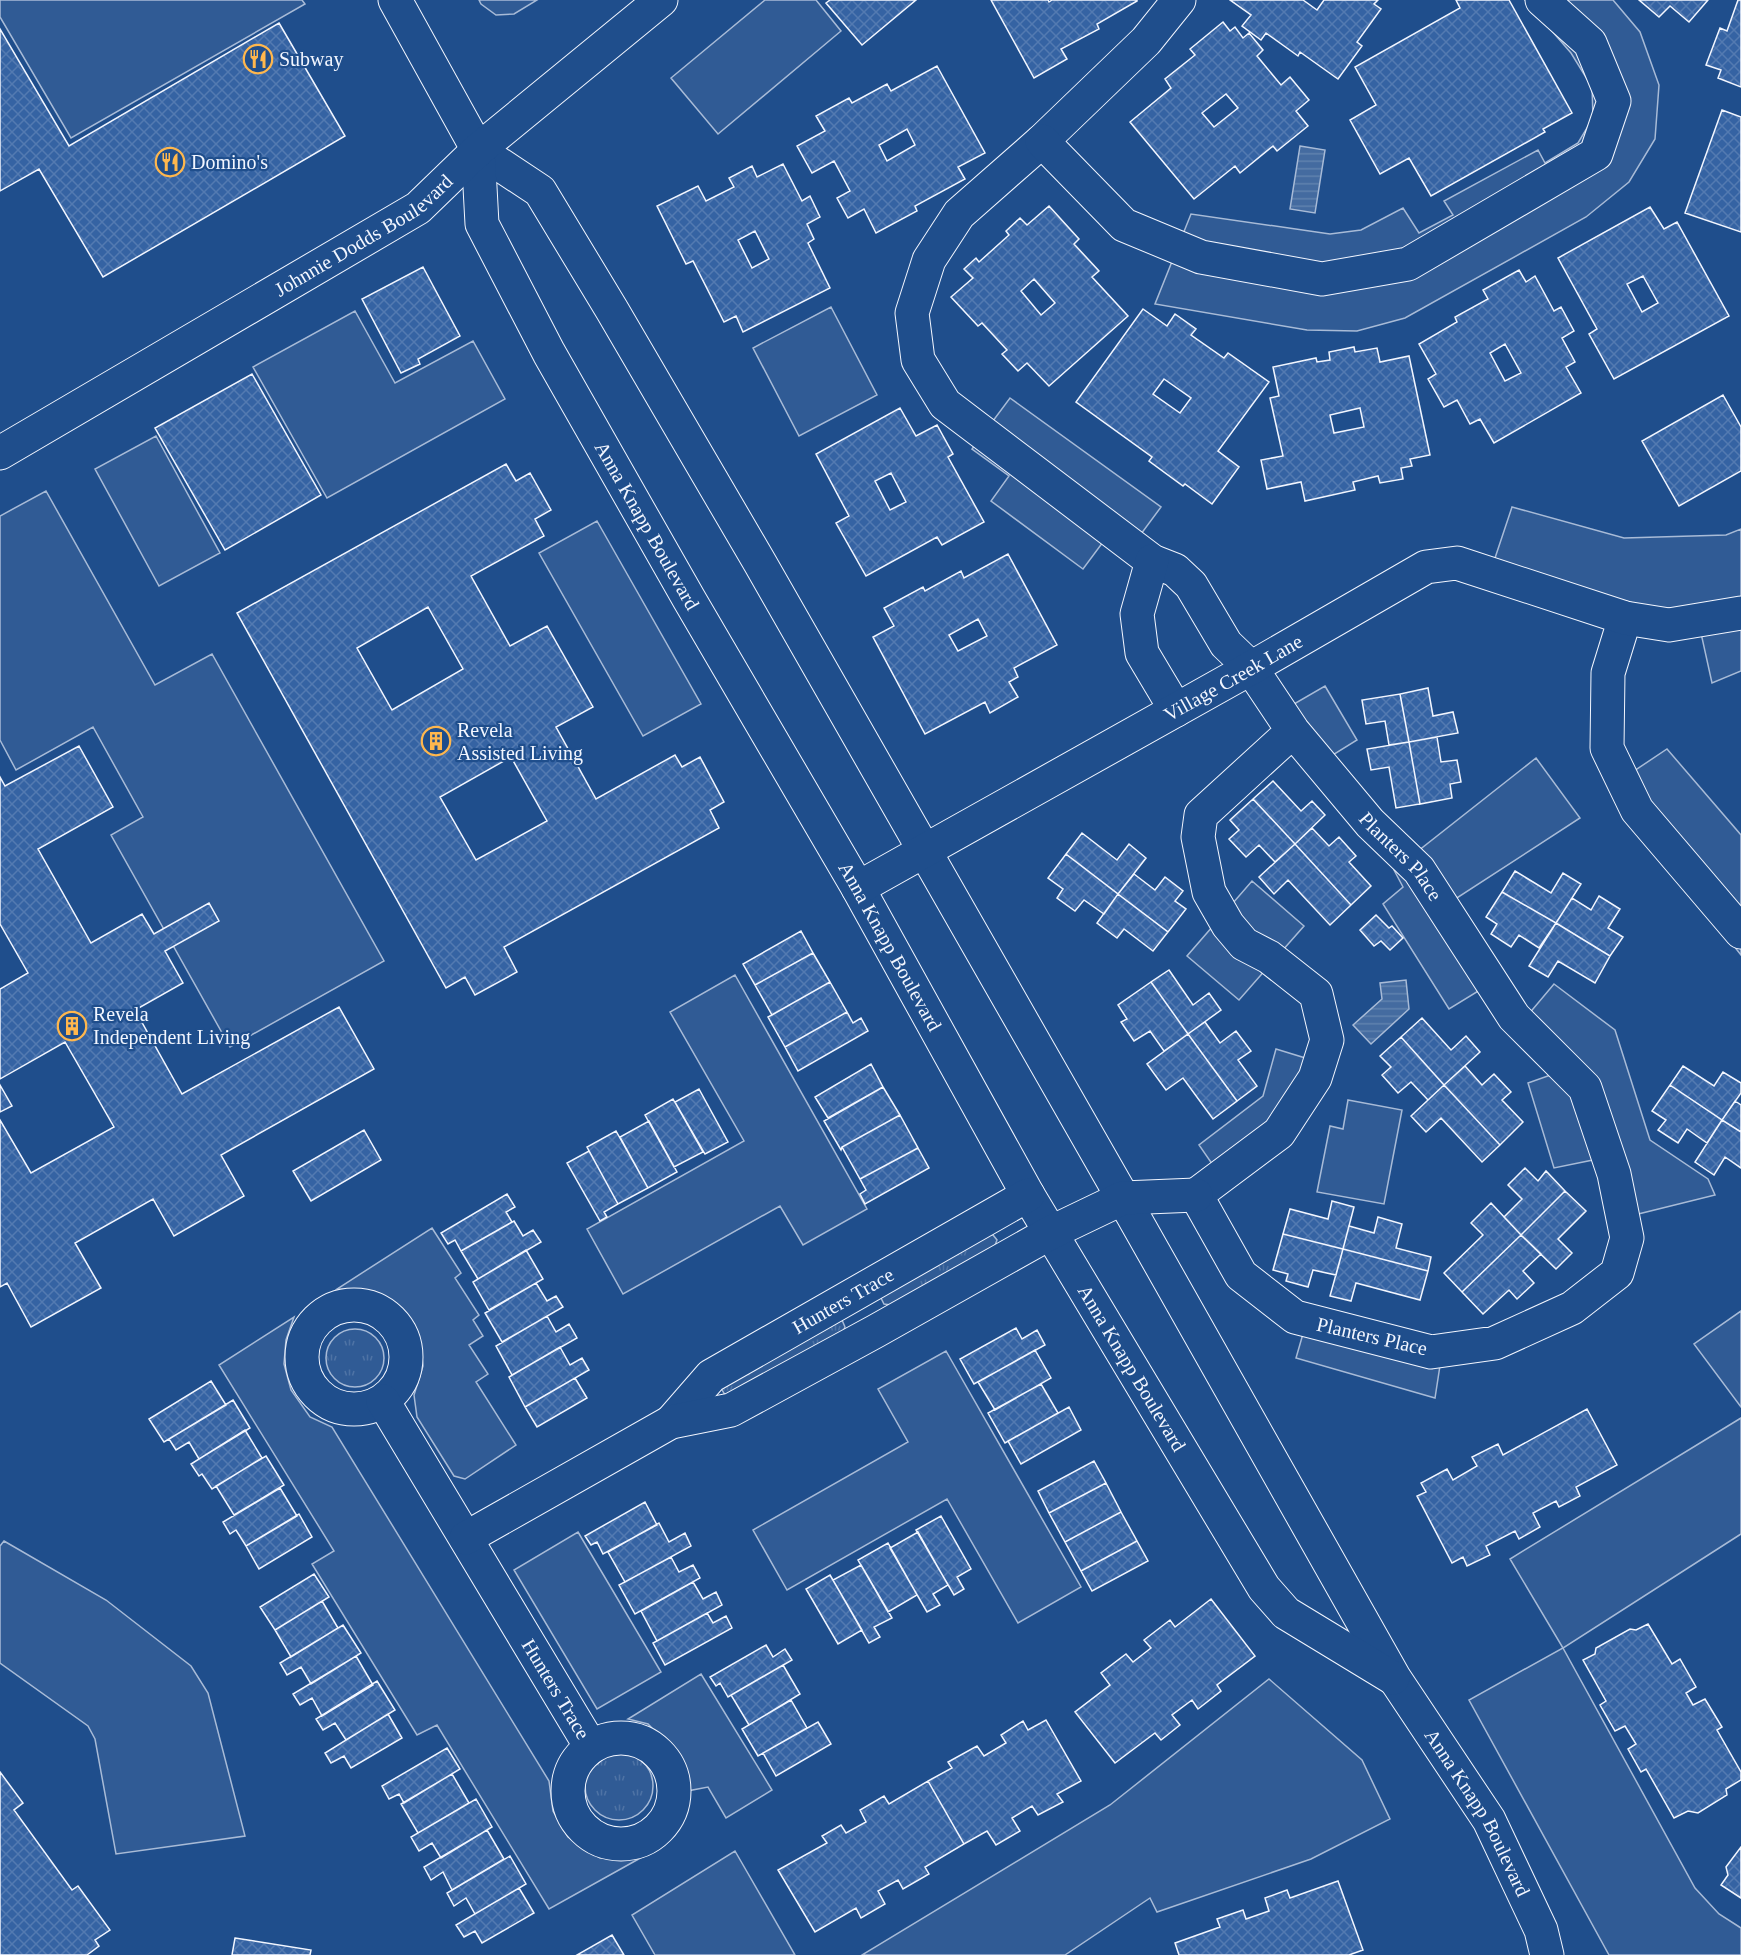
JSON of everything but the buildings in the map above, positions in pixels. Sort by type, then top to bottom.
[{"type":"street","name":"Anna Knapp Boulevard","points":[[395,0],[478,150],[482,224],[549,353],[689,599],[858,888],[1050,1233],[1264,1588],[1286,1613],[1395,1679]]},
{"type":"street","name":"Johnnie Dodds Boulevard","points":[[0,453],[418,208],[478,150],[660,0]]},
{"type":"street","name":"Planters Place","points":[[1179,0],[1146,41],[1042,141],[959,214],[929,260],[912,313],[918,360],[945,404],[1152,561],[1175,570],[1191,585],[1227,644],[1251,668],[1293,730],[1370,824],[1419,870],[1514,1017],[1584,1088],[1614,1174],[1627,1238],[1617,1273],[1572,1308],[1495,1343],[1431,1352],[1294,1317],[1241,1275],[1196,1195]]},
{"type":"street","points":[[1042,141],[1124,225],[1200,257],[1322,279],[1408,264],[1596,154],[1614,101],[1590,43],[1542,0]]},
{"type":"street","name":"Anna Knapp Boulevard","points":[[478,150],[540,191],[754,553],[1395,1679],[1490,1820],[1541,1930],[1547,1955]]},
{"type":"street","points":[[1152,561],[1137,614],[1142,653],[1176,710]]},
{"type":"street","name":"Village Creek Lane","points":[[858,888],[1251,668],[1426,567],[1457,563],[1624,618],[1669,626],[1741,613]]},
{"type":"street","points":[[1624,618],[1608,673],[1607,748],[1637,810],[1741,932]]},
{"type":"street","points":[[1123,1198],[1196,1195],[1279,1132],[1315,1078],[1327,1040],[1316,994],[1269,957],[1244,944],[1228,925],[1209,892],[1198,837],[1201,815],[1293,730]]},
{"type":"street","name":"Hunters Trace","points":[[672,1422],[711,1376],[1028,1195]]},
{"type":"street","name":"Hunters Trace","points":[[466,1538],[672,1422],[731,1410],[1050,1233],[1123,1198]]},
{"type":"street","name":"Hunters Trace","points":[[383,1401],[591,1747]]},
{"type":"green space","points":[[985,1233],[993,1235],[997,1240],[994,1248],[891,1305],[884,1304],[881,1298],[882,1290]]},
{"type":"green space","points":[[842,1320],[845,1327],[842,1334],[725,1395],[721,1388]]},
{"type":"green space","points":[[355,1329],[371,1334],[379,1342],[384,1358],[379,1374],[371,1382],[355,1387],[339,1382],[331,1374],[326,1358],[331,1342],[339,1334]]},
{"type":"green space","points":[[612,1752],[626,1752],[638,1757],[648,1767],[653,1786],[648,1805],[638,1815],[626,1820],[612,1820],[600,1815],[590,1805],[585,1793],[585,1779],[590,1767],[600,1757]]},
{"type":"shaded area","points":[[0,0],[302,0],[305,4],[71,138],[0,17]]},
{"type":"shaded area","points":[[479,0],[537,0],[514,14],[496,15]]},
{"type":"shaded area","points":[[765,0],[816,0],[841,31],[718,134],[671,78]]},
{"type":"shaded area","points":[[1525,0],[1613,0],[1640,32],[1659,85],[1655,139],[1629,182],[1586,217],[1405,318],[1357,331],[1307,330],[1155,304],[1191,214],[1330,234],[1361,230],[1403,208],[1419,233],[1453,215],[1444,201],[1538,150],[1545,163],[1578,143],[1593,118],[1592,87],[1571,53]]},
{"type":"shaded area","points":[[1300,146],[1325,150],[1315,213],[1290,209]]},
{"type":"shaded area","points":[[831,307],[877,395],[799,436],[753,348]]},
{"type":"shaded area","points":[[355,311],[395,383],[473,341],[505,399],[327,498],[253,367]]},
{"type":"shaded area","points":[[1010,398],[1161,507],[1124,557],[1103,542],[1083,569],[991,501],[1009,476],[972,449]]},
{"type":"shaded area","points":[[156,436],[220,553],[159,586],[95,469]]},
{"type":"shaded area","points":[[46,491],[155,685],[212,654],[384,961],[230,1047],[111,835],[143,817],[93,727],[16,770],[0,740],[0,516]]},
{"type":"shaded area","points":[[1512,507],[1624,538],[1726,535],[1741,529],[1741,671],[1712,683],[1701,633],[1487,582]]},
{"type":"shaded area","points":[[597,521],[701,704],[643,736],[539,553]]},
{"type":"shaded area","points":[[1325,686],[1357,740],[1315,766],[1275,715]]},
{"type":"shaded area","points":[[1667,749],[1741,835],[1741,955],[1631,815],[1616,783]]},
{"type":"shaded area","points":[[1536,758],[1580,818],[1449,903],[1498,979],[1449,1009],[1383,904],[1403,887],[1394,870]]},
{"type":"shaded area","points":[[1252,881],[1304,926],[1239,1000],[1187,956]]},
{"type":"shaded area","points":[[735,975],[867,1209],[803,1245],[780,1206],[623,1294],[587,1229],[744,1141],[670,1012]]},
{"type":"shaded area","points":[[1406,980],[1409,1009],[1371,1044],[1353,1025],[1382,999],[1380,983]]},
{"type":"shaded area","points":[[1554,984],[1615,1030],[1650,1140],[1708,1179],[1715,1195],[1614,1220],[1603,1158],[1554,1168],[1528,1083],[1562,1071],[1517,1028]]},
{"type":"shaded area","points":[[1276,1049],[1328,1065],[1226,1184],[1199,1145],[1263,1096]]},
{"type":"shaded area","points":[[1348,1100],[1402,1110],[1384,1204],[1317,1192],[1330,1126],[1343,1129]]},
{"type":"shaded area","points":[[432,1228],[461,1273],[455,1278],[479,1315],[473,1320],[483,1336],[469,1345],[488,1374],[476,1382],[516,1445],[465,1479],[454,1476],[417,1417],[414,1395],[423,1366],[420,1340],[406,1315],[390,1300],[364,1290],[337,1289]]},
{"type":"shaded area","points":[[1741,1311],[1741,1407],[1694,1344]]},
{"type":"shaded area","points":[[1309,1313],[1443,1346],[1435,1398],[1296,1358]]},
{"type":"shaded area","points":[[294,1317],[286,1340],[284,1364],[291,1390],[310,1417],[332,1427],[549,1781],[553,1811],[568,1837],[600,1858],[644,1856],[549,1909],[437,1725],[417,1735],[312,1564],[334,1551],[219,1365]]},
{"type":"shaded area","points":[[946,1351],[1081,1587],[1018,1623],[947,1499],[787,1590],[753,1530],[908,1442],[878,1389]]},
{"type":"shaded area","points":[[1741,1418],[1741,1534],[1563,1648],[1510,1559]]},
{"type":"shaded area","points":[[578,1532],[661,1672],[597,1709],[514,1570]]},
{"type":"shaded area","points":[[4,1541],[106,1600],[191,1666],[208,1693],[245,1836],[116,1854],[95,1739],[88,1726],[0,1663],[0,1546]]},
{"type":"shaded area","points":[[1563,1648],[1695,1888],[1719,1914],[1741,1928],[1741,1955],[1609,1955],[1469,1700]]},
{"type":"shaded area","points":[[701,1674],[772,1790],[726,1818],[708,1787],[687,1791],[681,1758],[648,1724],[628,1719]]},
{"type":"shaded area","points":[[1269,1679],[1362,1760],[1390,1819],[1311,1859],[1157,1912],[1150,1898],[1065,1955],[862,1955],[1110,1805]]},
{"type":"shaded area","points":[[735,1851],[795,1955],[655,1955],[632,1915]]},
{"type":"place","name":"Subway","points":[[258,59]]},
{"type":"place","name":"Domino's","points":[[170,162]]},
{"type":"place","name":"Revela Assisted Living","points":[[436,741]]},
{"type":"place","name":"Revela Independent Living","points":[[72,1026]]}]
